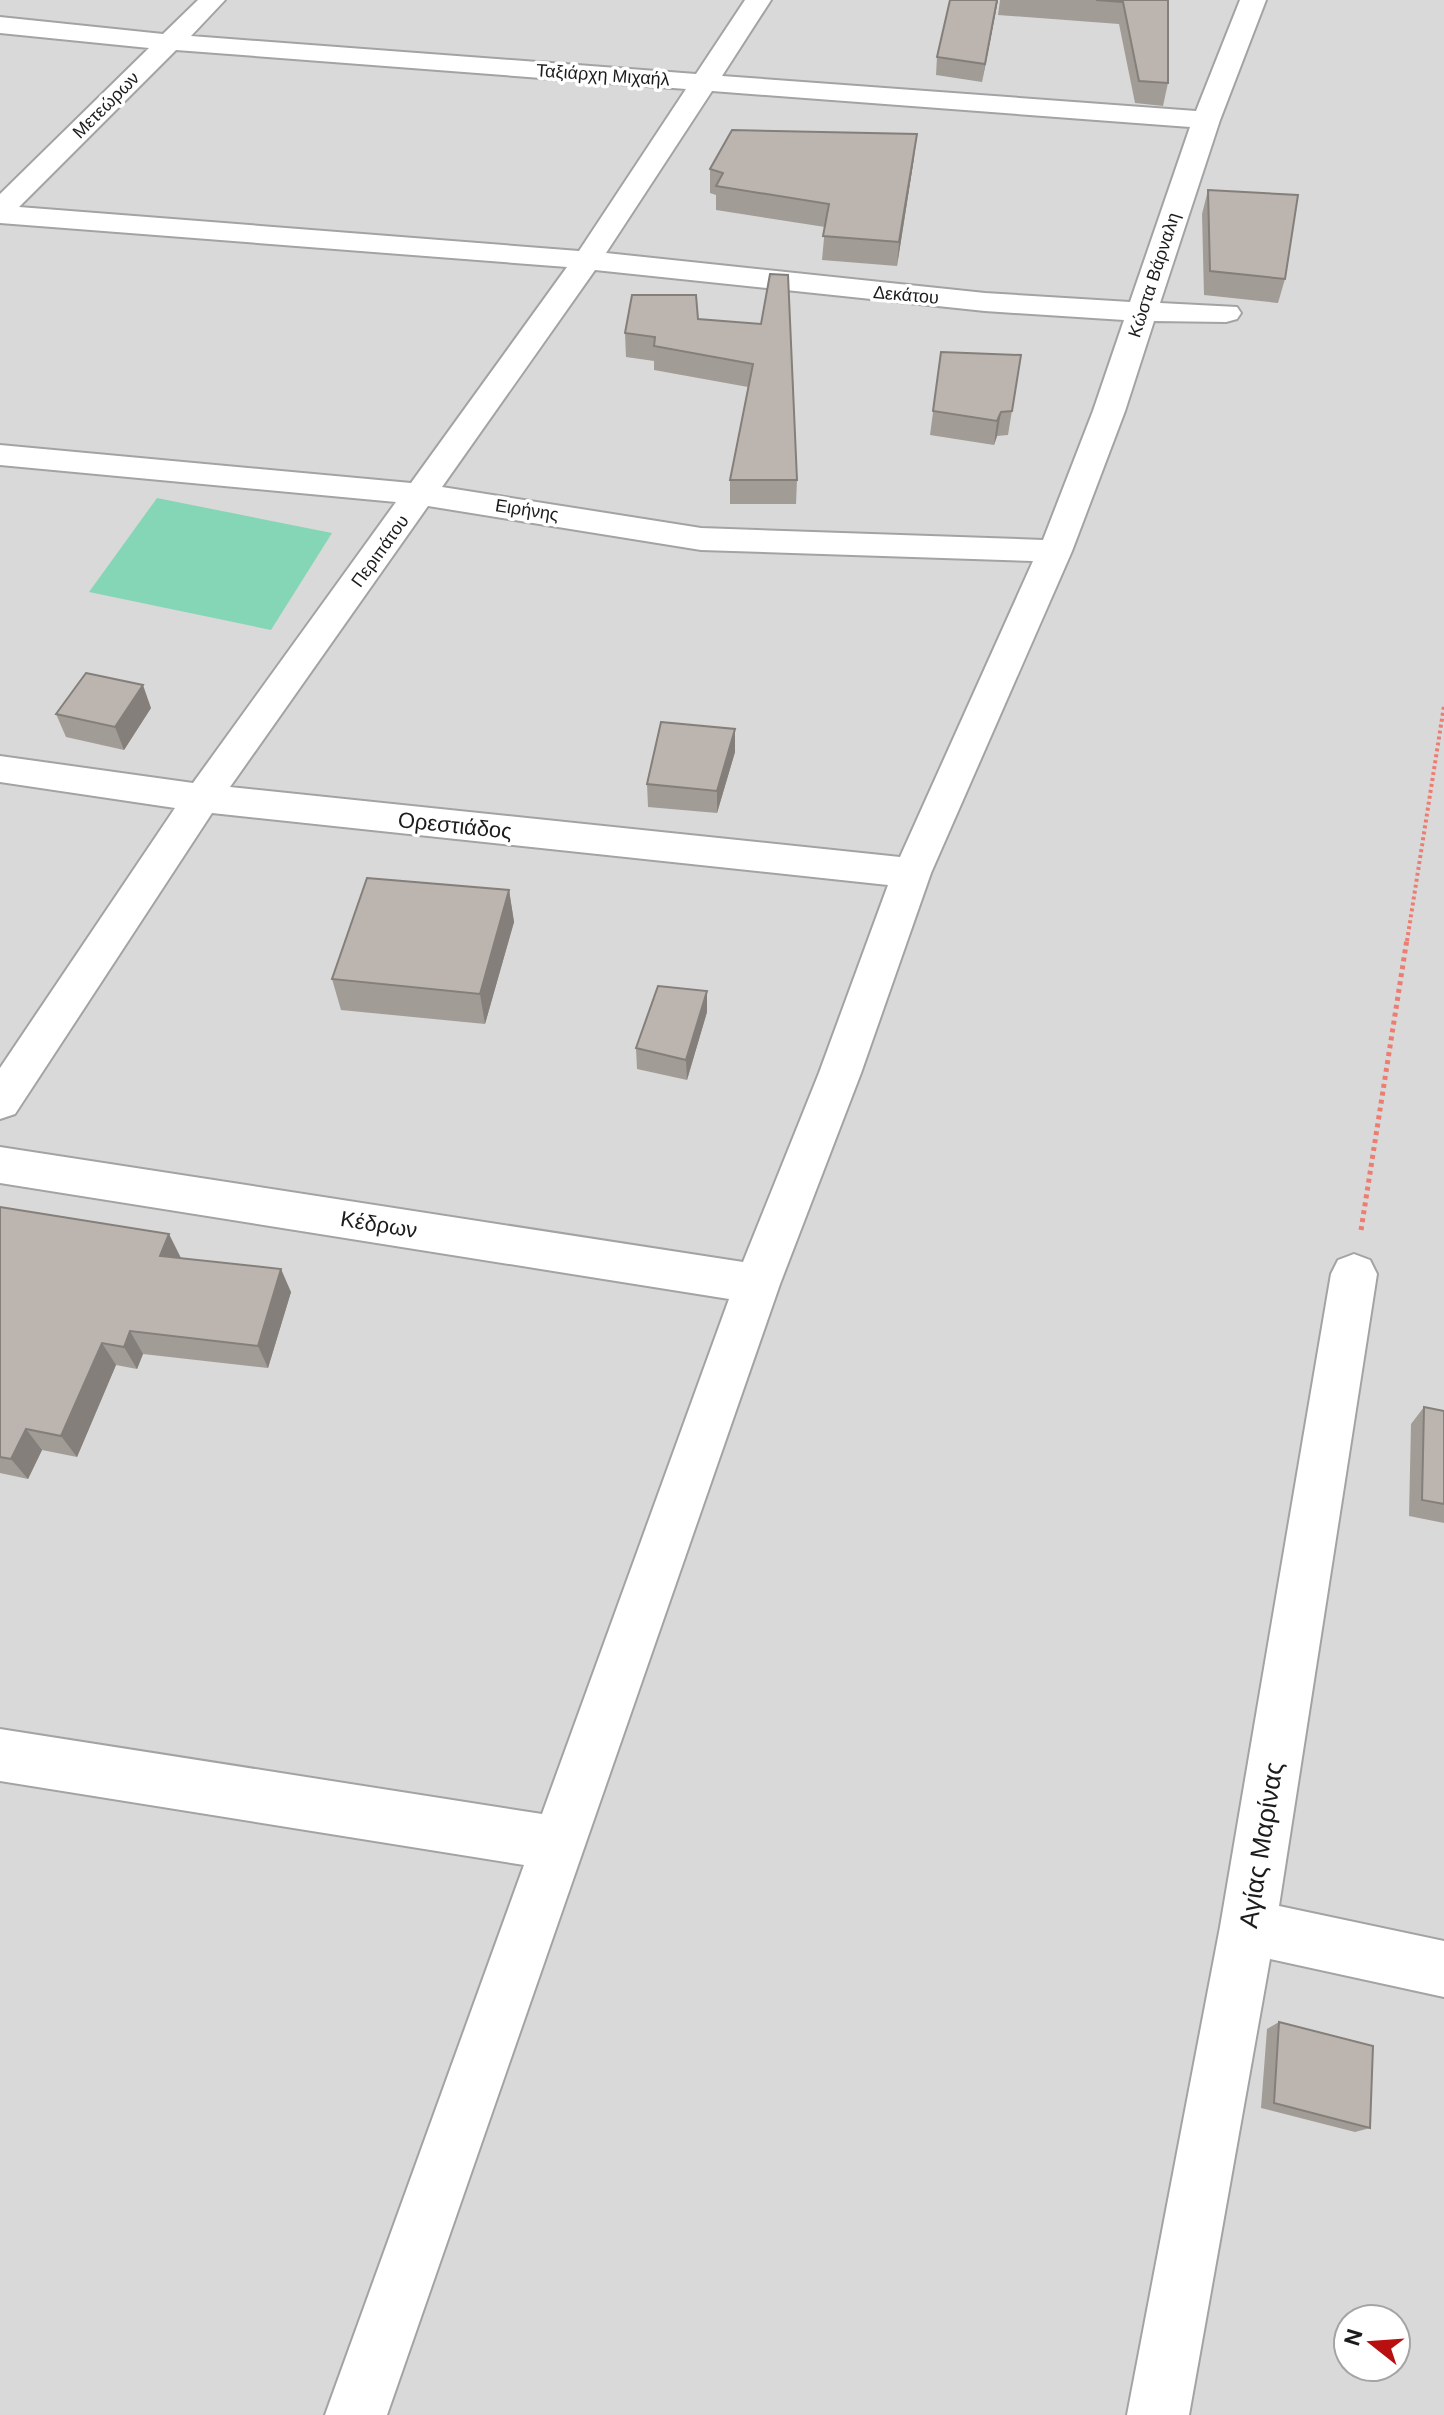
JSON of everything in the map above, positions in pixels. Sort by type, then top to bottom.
[{"type":"street","name":"Μετεώρων","points":[[0,212],[212,0]]},
{"type":"street","name":"Περιπάτου","points":[[0,1102],[202,798],[587,260],[758,0]]},
{"type":"street","name":"Κώστα Βάρναλη","points":[[356,2415],[757,1284],[840,1073],[912,873],[1055,551],[1109,411],[1206,120],[1253,0]]},
{"type":"street","name":"Ταξιάρχη Μιχαήλ","points":[[0,25],[168,42],[1206,120]]},
{"type":"street","name":"Δεκάτου","points":[[0,212],[587,260],[851,290],[1141,314],[1226,313]]},
{"type":"street","name":"Ειρήνης","points":[[0,455],[420,494],[701,539],[1055,551]]},
{"type":"street","name":"Ορεστιάδος","points":[[0,769],[202,798],[912,873]]},
{"type":"street","name":"Κέδρων","points":[[0,1165],[757,1284]]},
{"type":"street","name":"Αγίας Μαρίνας","points":[[1158,2415],[1248,1927],[1354,1274]]},
{"type":"street","points":[[0,1755],[560,1844]]},
{"type":"street","points":[[1248,1927],[1444,1969]]},
{"type":"path","points":[[1354,1274],[1444,706]]},
{"type":"shaded area","points":[[0,0],[1444,0],[1444,2415],[0,2415]]},
{"type":"green space","points":[[157,498],[332,533],[271,630],[89,592]]},
{"type":"building","points":[[950,0],[997,0],[985,64],[937,57]]},
{"type":"building","points":[[1096,0],[1168,0],[1168,83],[1139,81],[1123,2]]},
{"type":"building","points":[[732,130],[917,134],[899,242],[823,236],[829,204],[716,186],[723,173],[710,169]]},
{"type":"building","points":[[1208,190],[1298,195],[1285,279],[1210,271]]},
{"type":"building","points":[[770,274],[788,275],[797,480],[730,480],[753,364],[654,346],[655,337],[625,333],[632,295],[696,295],[698,319],[761,324]]},
{"type":"building","points":[[941,352],[1021,355],[1012,411],[1001,412],[997,421],[933,411]]},
{"type":"building","points":[[86,673],[143,685],[115,727],[56,714]]},
{"type":"building","points":[[661,722],[735,729],[717,791],[647,784]]},
{"type":"building","points":[[367,878],[509,890],[480,994],[332,979]]},
{"type":"building","points":[[658,986],[707,991],[686,1060],[636,1048]]},
{"type":"building","points":[[0,1207],[169,1234],[160,1256],[281,1269],[258,1346],[130,1331],[124,1347],[102,1343],[61,1436],[26,1429],[11,1459],[0,1457]]},
{"type":"building","points":[[1424,1407],[1444,1411],[1444,1504],[1422,1500]]},
{"type":"building","points":[[1279,2022],[1373,2046],[1370,2128],[1274,2103]]}]
